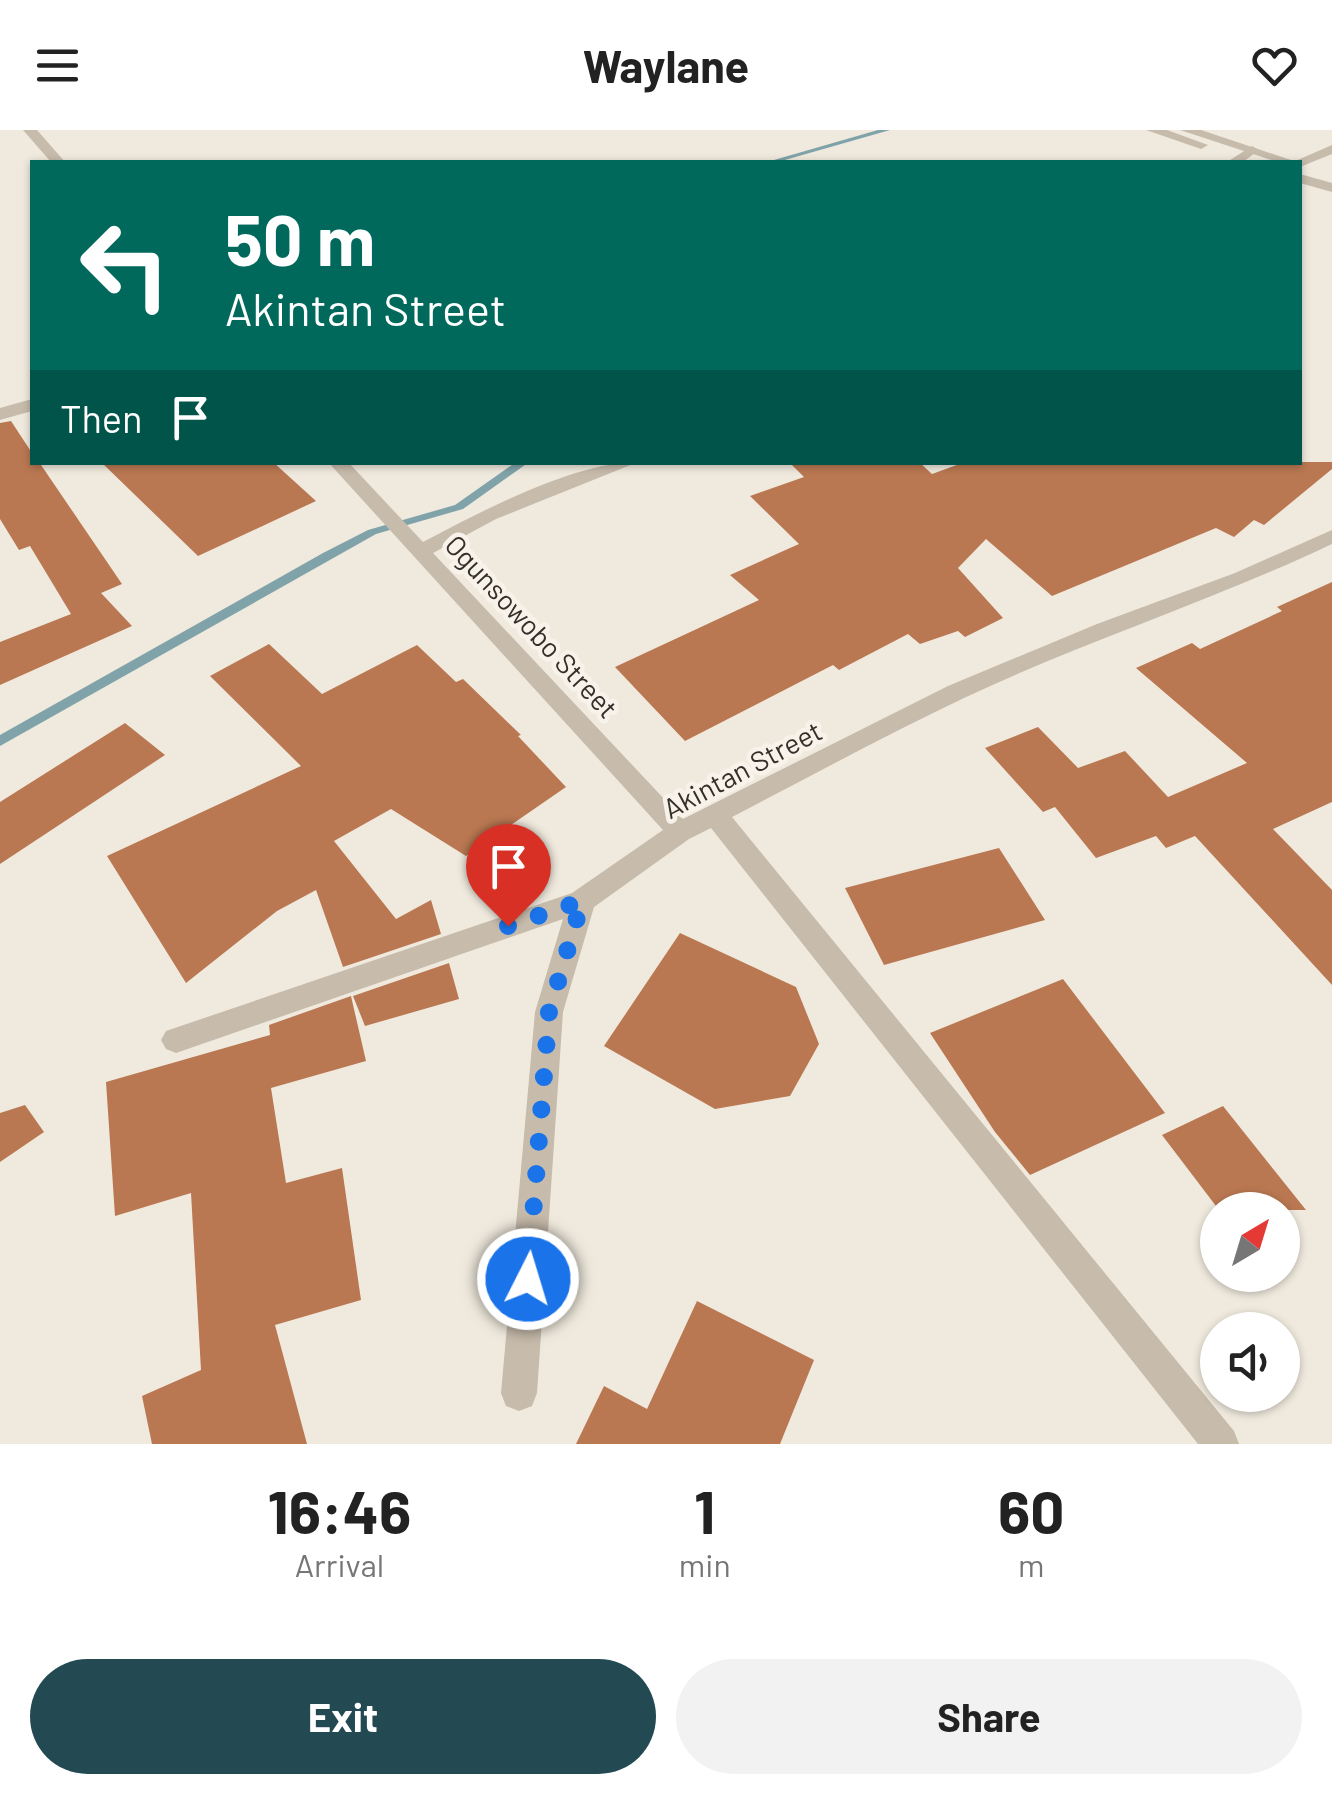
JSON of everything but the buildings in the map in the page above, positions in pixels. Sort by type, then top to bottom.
[{"type":"street","points":[[30,130],[56,160]]},
{"type":"street","points":[[1153,130],[1246,158]]},
{"type":"street","points":[[1188,130],[1246,158]]},
{"type":"street","points":[[1302,164],[1332,149]]},
{"type":"street","points":[[1302,166],[1332,176]]},
{"type":"street","points":[[1302,179],[1332,188]]},
{"type":"street","points":[[0,414],[30,406]]},
{"type":"street","name":"Ogunsowobo Street","points":[[340,465],[680,832]]},
{"type":"street","points":[[419,548],[489,515],[620,465]]},
{"type":"street","name":"Akintan Street","points":[[176,1040],[582,901],[680,832],[956,692],[1242,578],[1332,536]]},
{"type":"street","points":[[716,815],[1220,1444]]},
{"type":"street","points":[[519,1393],[549,1012],[582,901]]},
{"type":"waterway","points":[[778,160],[886,130]]},
{"type":"waterway","points":[[0,741],[372,532],[459,507],[520,465]]},
{"type":"route","points":[[508,926],[582,901],[549,1012],[528,1279]]}]
